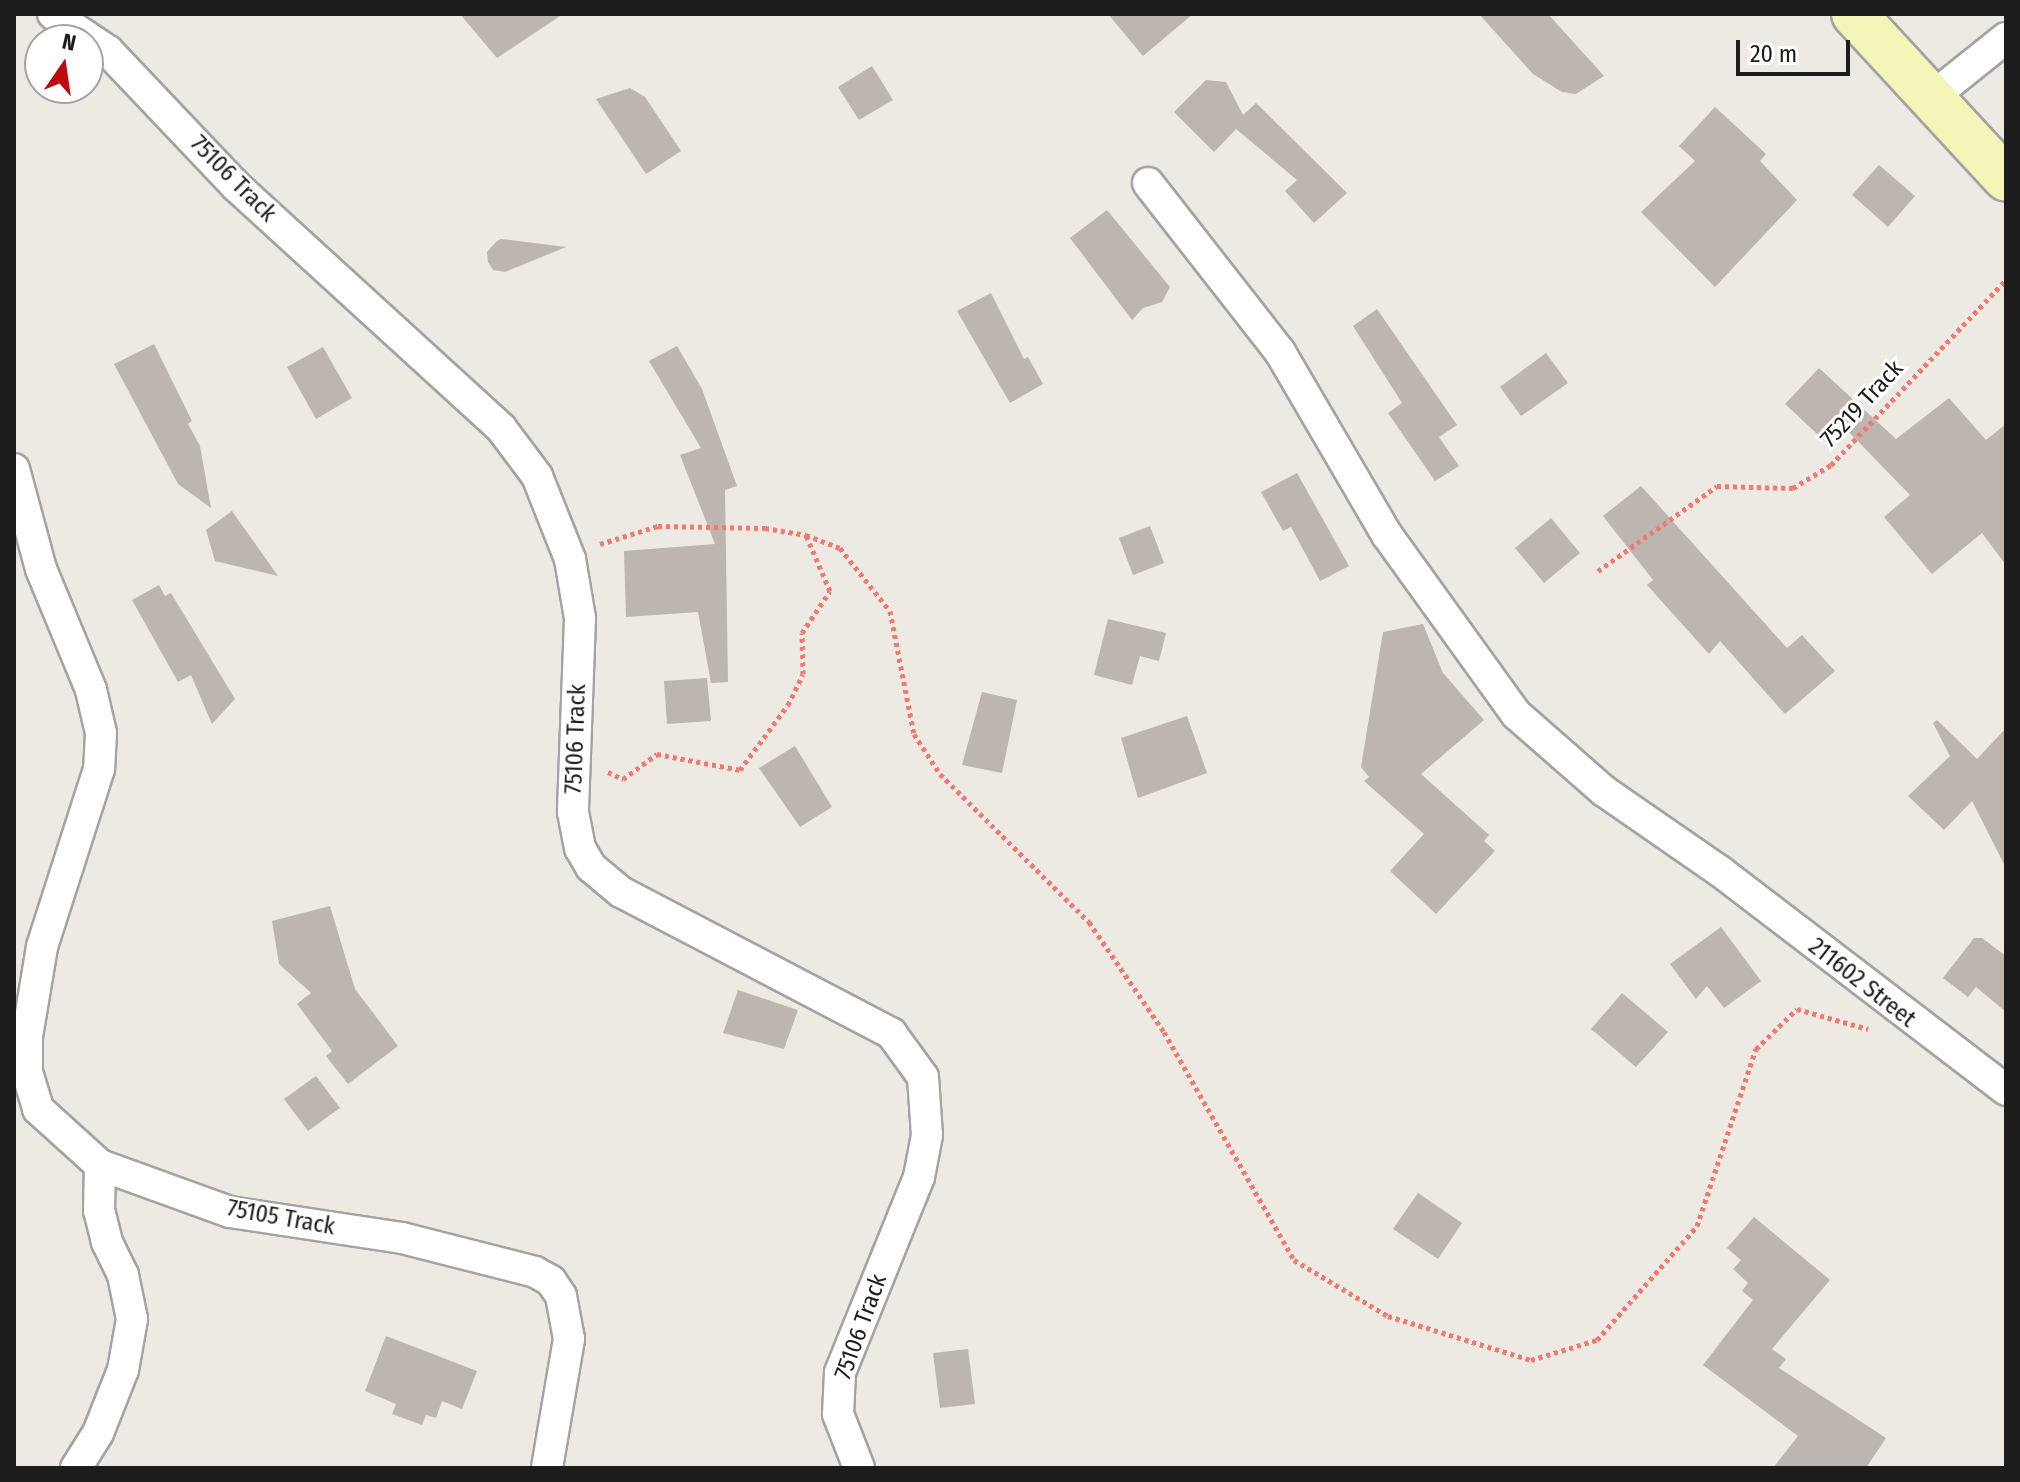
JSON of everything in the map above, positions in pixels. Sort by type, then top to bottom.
[{"type":"street","name":"75106 Track","points":[[53,14],[108,51],[236,186],[501,428],[537,476],[570,559],[580,618],[573,812],[580,848],[591,867],[621,892],[891,1033],[923,1077],[927,1135],[919,1177],[840,1373],[838,1414],[859,1468]]},
{"type":"street","points":[[1854,14],[2006,179]]},
{"type":"street","points":[[1931,98],[2006,38]]},
{"type":"street","name":"211602 Street","points":[[1148,183],[1280,352],[1387,535],[1516,714],[1604,791],[1721,872],[2006,1090]]},
{"type":"street","name":"75105 Track","points":[[14,469],[41,569],[91,690],[101,733],[99,769],[42,947],[27,1037],[27,1072],[38,1109],[100,1165],[230,1212],[402,1238],[535,1272],[551,1281],[561,1296],[569,1339],[547,1468]]},
{"type":"street","points":[[76,1468],[98,1433],[123,1370],[132,1319],[123,1275],[107,1242],[99,1211],[100,1165]]},
{"type":"path","name":"75219 Track","points":[[1598,571],[1717,486],[1793,488],[1831,465],[2006,280]]},
{"type":"path","points":[[570,559],[618,534],[658,526],[765,528],[806,535],[840,548],[890,611],[914,734],[940,774],[1089,922],[1164,1032],[1294,1260],[1388,1316],[1531,1360],[1597,1340],[1697,1226],[1756,1049],[1797,1009],[1884,1033]]},
{"type":"path","points":[[575,755],[623,779],[657,754],[740,770],[788,705],[803,674],[802,633],[830,591],[806,535]]},
{"type":"building","points":[[460,14],[563,14],[497,58]]},
{"type":"building","points":[[1108,14],[1193,14],[1143,56]]},
{"type":"building","points":[[1479,14],[1548,14],[1604,76],[1576,94],[1562,92],[1533,74]]},
{"type":"building","points":[[872,66],[893,100],[859,120],[838,87]]},
{"type":"building","points":[[1206,80],[1226,82],[1243,115],[1256,103],[1347,193],[1314,223],[1285,191],[1297,180],[1236,129],[1214,152],[1174,112]]},
{"type":"building","points":[[630,88],[645,97],[681,151],[646,174],[596,99]]},
{"type":"building","points":[[1715,107],[1766,154],[1760,161],[1797,200],[1715,287],[1641,212],[1695,161],[1679,146]]},
{"type":"building","points":[[1879,165],[1915,196],[1888,227],[1852,195]]},
{"type":"building","points":[[1107,210],[1170,287],[1162,302],[1143,308],[1132,320],[1070,238]]},
{"type":"building","points":[[497,241],[566,247],[505,272],[493,270],[488,262],[487,252]]},
{"type":"building","points":[[991,293],[1024,359],[1028,357],[1043,384],[1010,403],[957,311]]},
{"type":"building","points":[[1377,309],[1457,425],[1439,437],[1459,466],[1435,481],[1388,413],[1402,403],[1353,326]]},
{"type":"building","points":[[154,344],[192,421],[188,424],[200,446],[211,508],[178,484],[114,364]]},
{"type":"building","points":[[677,346],[702,389],[737,486],[725,490],[728,682],[711,683],[698,612],[626,617],[624,551],[715,544],[680,455],[701,448],[649,361]]},
{"type":"building","points":[[323,347],[352,398],[316,419],[287,367]]},
{"type":"building","points":[[1546,353],[1568,383],[1521,416],[1500,387]]},
{"type":"building","points":[[1819,368],[1896,439],[1949,398],[1986,440],[2006,424],[2006,565],[1982,533],[1932,574],[1884,517],[1910,495],[1845,428],[1829,445],[1785,404]]},
{"type":"building","points":[[1297,473],[1349,566],[1320,581],[1291,527],[1283,531],[1261,492]]},
{"type":"building","points":[[1641,486],[1787,648],[1802,635],[1835,671],[1785,714],[1720,641],[1709,654],[1647,585],[1653,580],[1603,516]]},
{"type":"building","points":[[232,511],[278,576],[215,561],[206,530]]},
{"type":"building","points":[[1551,518],[1580,553],[1544,583],[1515,548]]},
{"type":"building","points":[[1150,526],[1164,563],[1133,575],[1119,538]]},
{"type":"building","points":[[159,585],[165,596],[171,593],[235,699],[212,724],[191,675],[178,682],[132,600]]},
{"type":"building","points":[[1108,619],[1166,633],[1159,661],[1140,656],[1132,685],[1094,675]]},
{"type":"building","points":[[1423,624],[1443,673],[1484,720],[1421,774],[1489,835],[1484,841],[1495,851],[1436,914],[1390,871],[1424,834],[1364,781],[1369,777],[1361,767],[1383,632]]},
{"type":"building","points":[[707,678],[711,721],[667,724],[664,681]]},
{"type":"building","points":[[982,692],[1017,700],[1002,773],[962,765]]},
{"type":"building","points":[[1187,716],[1207,773],[1138,798],[1121,738]]},
{"type":"building","points":[[1937,720],[1977,759],[2006,728],[2006,868],[1972,801],[1944,830],[1908,796],[1950,756],[1933,723]]},
{"type":"building","points":[[795,746],[832,807],[800,827],[759,768]]},
{"type":"building","points":[[330,906],[355,989],[398,1046],[348,1084],[326,1056],[332,1051],[297,1004],[311,993],[279,964],[272,921]]},
{"type":"building","points":[[1721,927],[1761,981],[1724,1008],[1707,986],[1696,999],[1670,964]]},
{"type":"building","points":[[1974,938],[1982,938],[2006,956],[2006,1012],[1976,987],[1968,997],[1943,978]]},
{"type":"building","points":[[738,990],[798,1010],[784,1049],[723,1033]]},
{"type":"building","points":[[1622,993],[1668,1032],[1636,1067],[1591,1029]]},
{"type":"building","points":[[316,1076],[340,1108],[308,1131],[284,1099]]},
{"type":"building","points":[[1418,1193],[1462,1223],[1438,1259],[1393,1229]]},
{"type":"building","points":[[1754,1217],[1830,1280],[1772,1349],[1786,1359],[1779,1368],[1886,1438],[1866,1468],[1773,1468],[1798,1436],[1703,1365],[1753,1300],[1742,1291],[1748,1283],[1733,1269],[1741,1260],[1727,1248]]},
{"type":"building","points":[[386,1336],[477,1371],[462,1409],[442,1401],[436,1418],[426,1415],[422,1425],[392,1414],[396,1404],[365,1391]]},
{"type":"building","points":[[968,1349],[975,1404],[940,1408],[933,1353]]}]
